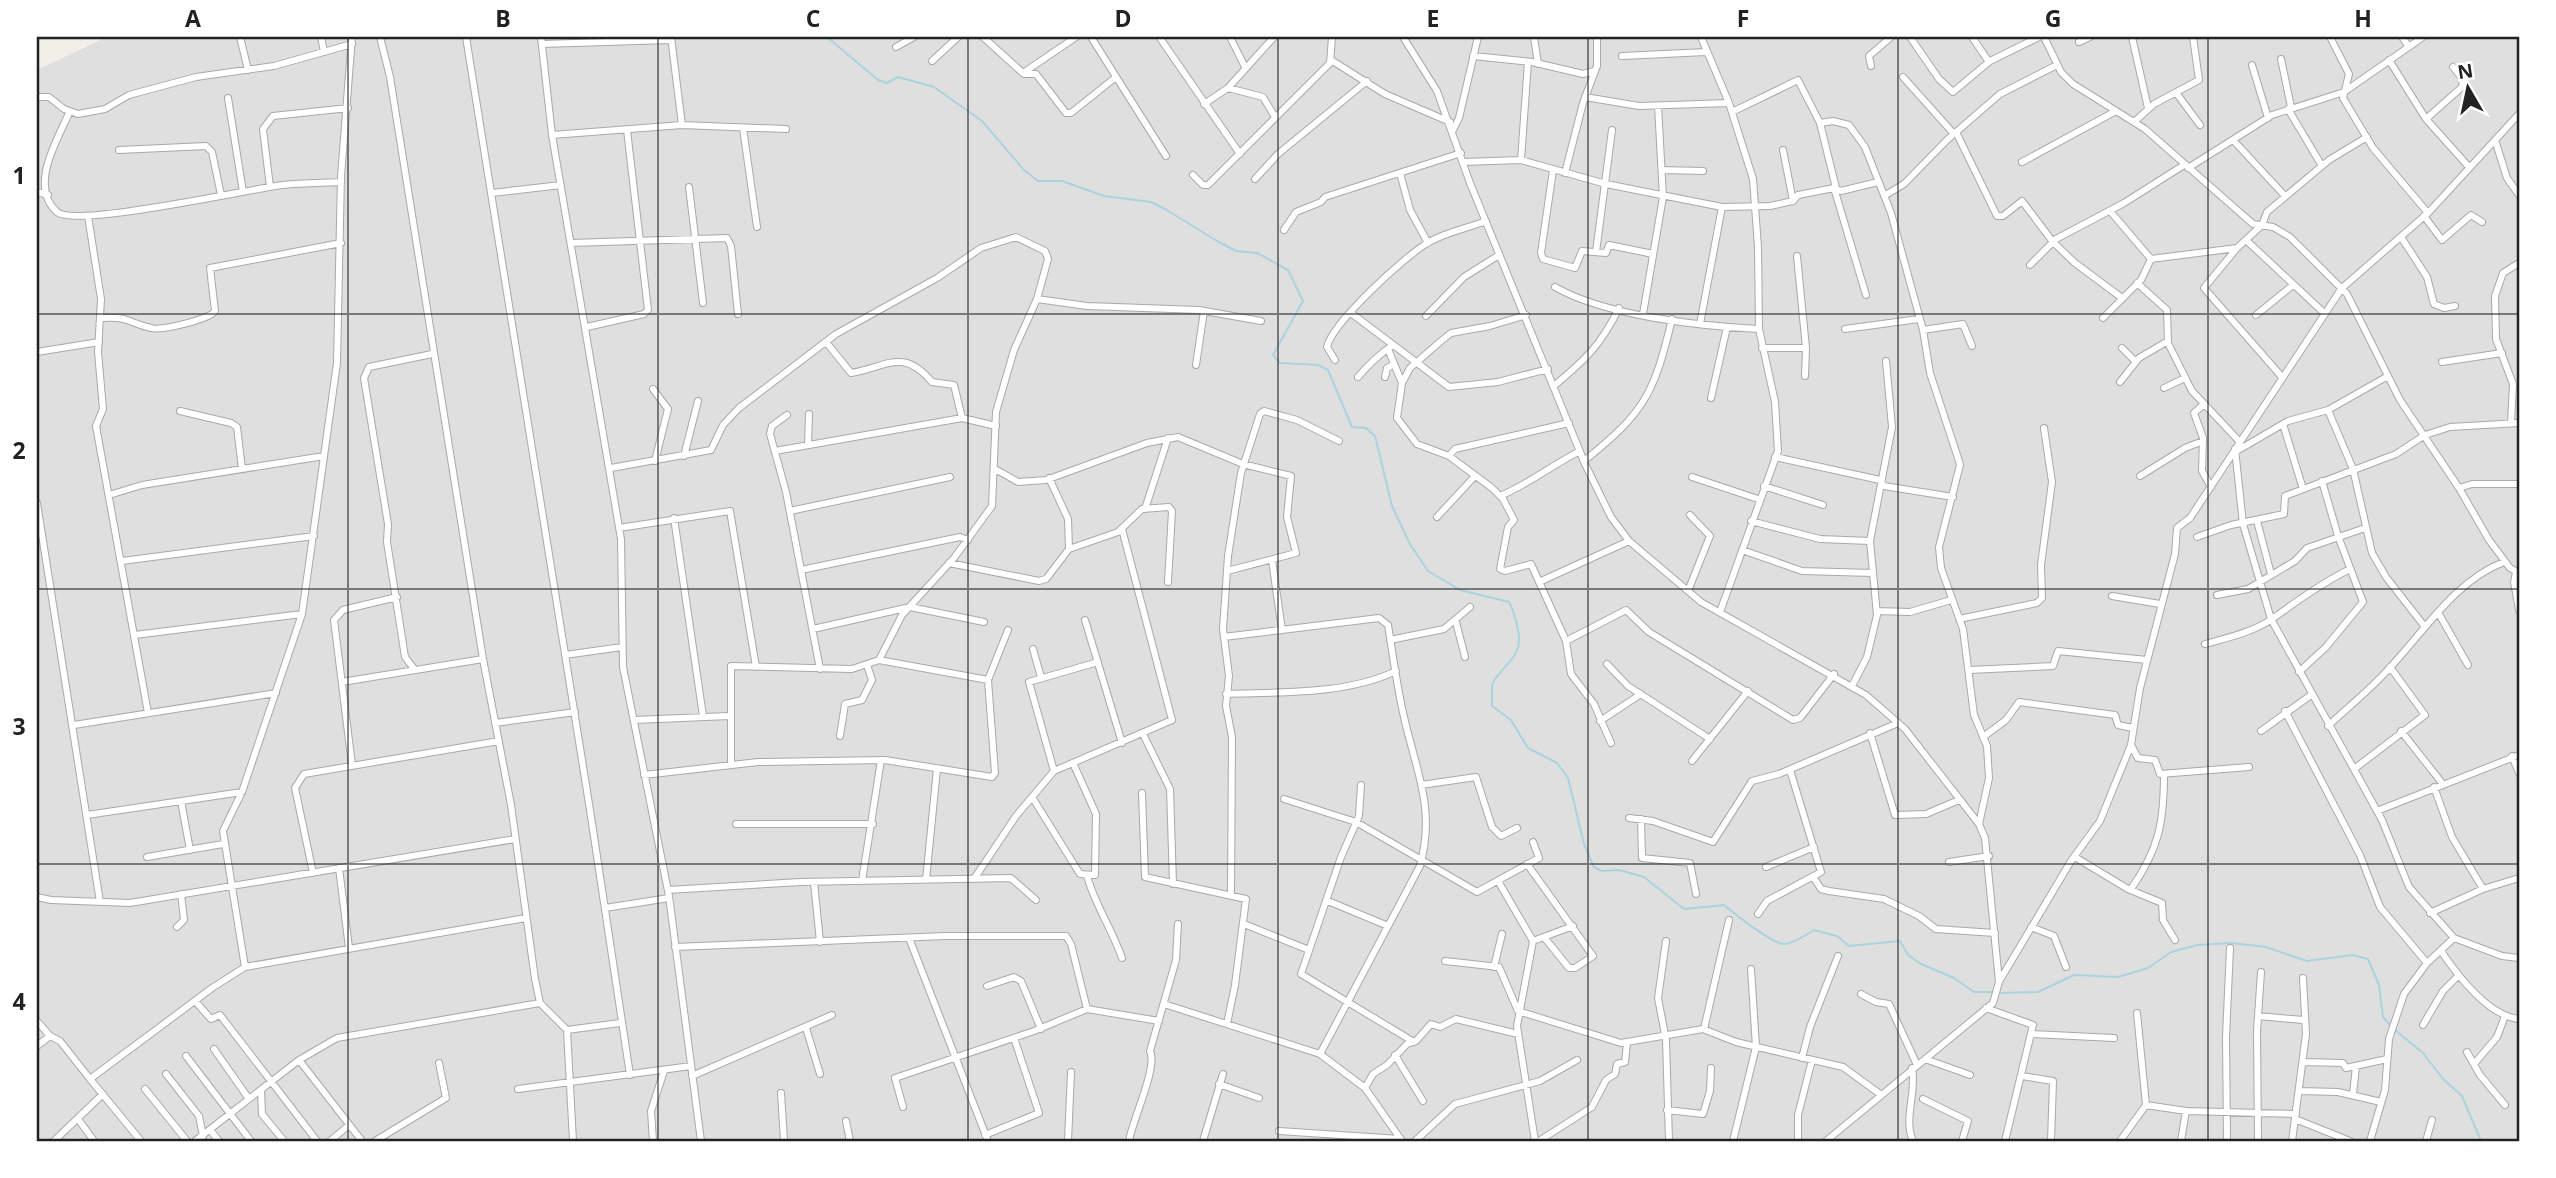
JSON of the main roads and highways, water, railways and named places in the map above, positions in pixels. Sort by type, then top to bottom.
[{"type":"waterway","points":[[827,37],[878,80],[887,83],[898,77],[934,87],[982,121],[1024,170],[1038,181],[1062,181],[1104,196],[1151,202],[1236,251],[1257,253],[1288,270],[1303,301],[1273,355],[1280,363],[1318,365],[1328,370],[1352,427],[1366,428],[1375,436],[1392,506],[1410,544],[1428,571],[1460,590],[1509,602],[1517,626],[1518,647],[1492,684],[1492,706],[1511,720],[1528,748],[1557,763],[1568,778],[1584,844],[1594,867],[1602,871],[1619,870],[1644,877],[1684,909],[1724,905],[1762,934],[1784,944],[1796,941],[1814,930],[1837,936],[1849,946],[1900,941],[1908,955],[1921,964],[1954,978],[1974,992],[1994,992]]},
{"type":"waterway","points":[[1999,993],[2038,992],[2074,975],[2118,977],[2148,968],[2171,952],[2197,945],[2231,943],[2266,947],[2307,961],[2353,955],[2368,959],[2379,985],[2383,1017],[2391,1026]]},
{"type":"waterway","points":[[2395,1030],[2423,1053],[2444,1080],[2462,1096],[2481,1141]]}]
